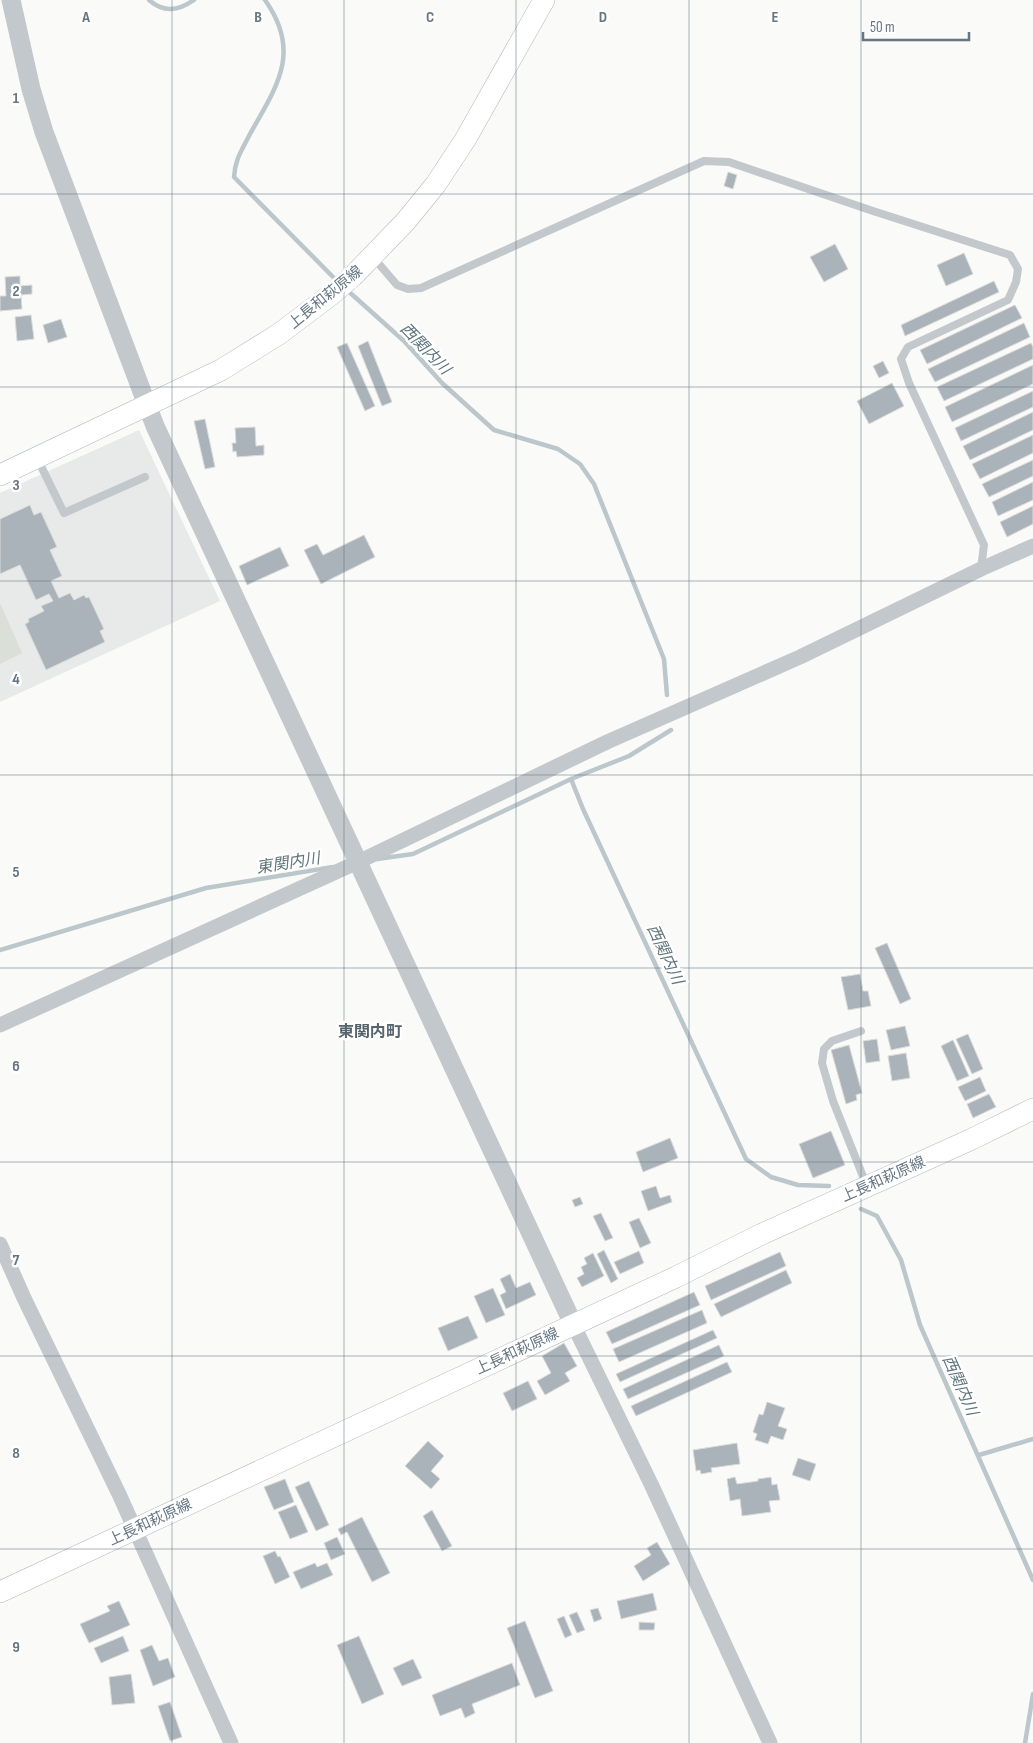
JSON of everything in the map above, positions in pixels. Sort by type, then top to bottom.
[{"type":"main road","name":"上長和萩原線","points":[[0,475],[221,370],[279,334],[353,276],[406,222],[461,148],[544,0]]},
{"type":"main road","name":"上長和萩原線","points":[[0,1592],[866,1186],[972,1140],[1033,1109]]},
{"type":"street","points":[[11,0],[31,89],[44,132],[147,406],[573,1324],[652,1486],[770,1743]]},
{"type":"street","points":[[0,1025],[358,862],[607,742],[800,657],[981,569],[1033,546]]},
{"type":"street","points":[[0,1244],[24,1298],[119,1494],[231,1743]]},
{"type":"lane","points":[[373,257],[397,285],[408,289],[421,288],[704,160],[729,162],[1010,255],[1018,269],[1016,282],[1008,300],[908,347],[901,360],[909,383],[984,545],[981,569]]},
{"type":"lane","points":[[37,458],[64,513],[145,477]]},
{"type":"lane","points":[[861,1031],[832,1041],[824,1049],[822,1063],[833,1101],[866,1186]]},
{"type":"shaded area","points":[[139,430],[220,601],[0,702],[0,493]]},
{"type":"shaded area","points":[[0,603],[22,653],[0,664]]},
{"type":"building","points":[[728,172],[737,175],[733,189],[724,186]]},
{"type":"building","points":[[835,244],[848,269],[824,282],[810,257]]},
{"type":"building","points":[[964,253],[973,274],[946,286],[937,265]]},
{"type":"building","points":[[20,276],[20,286],[32,285],[32,294],[21,295],[22,309],[0,311],[0,296],[6,296],[5,277]]},
{"type":"building","points":[[994,281],[999,292],[905,336],[901,325]]},
{"type":"building","points":[[1015,305],[1022,318],[927,364],[920,350]]},
{"type":"building","points":[[31,315],[34,339],[17,341],[15,317]]},
{"type":"building","points":[[61,319],[67,337],[48,343],[43,325]]},
{"type":"building","points":[[1024,323],[1030,337],[935,382],[928,369]]},
{"type":"building","points":[[368,341],[392,402],[382,406],[358,346]]},
{"type":"building","points":[[347,343],[375,406],[365,411],[337,347]]},
{"type":"building","points":[[1031,343],[1033,359],[944,401],[937,387]]},
{"type":"building","points":[[883,361],[889,373],[879,378],[873,366]]},
{"type":"building","points":[[1033,365],[1033,384],[952,422],[945,407]]},
{"type":"building","points":[[892,383],[904,406],[869,424],[857,401]]},
{"type":"building","points":[[1033,391],[1033,407],[961,441],[955,428]]},
{"type":"building","points":[[1033,412],[1033,430],[970,460],[963,446]]},
{"type":"building","points":[[205,419],[215,467],[205,469],[194,421]]},
{"type":"building","points":[[255,427],[256,446],[264,445],[264,455],[237,457],[236,451],[233,452],[232,443],[236,443],[235,428]]},
{"type":"building","points":[[1033,435],[1033,453],[980,479],[972,464]]},
{"type":"building","points":[[1033,460],[1033,476],[989,497],[982,484]]},
{"type":"building","points":[[1033,482],[1033,500],[998,516],[992,502]]},
{"type":"building","points":[[30,505],[34,515],[41,512],[57,547],[50,550],[62,576],[51,581],[59,598],[70,593],[74,600],[84,595],[86,598],[89,597],[104,629],[100,631],[105,642],[46,670],[25,624],[29,622],[28,619],[44,611],[41,606],[53,601],[49,594],[36,600],[20,565],[0,574],[0,519]]},
{"type":"building","points":[[1033,506],[1033,524],[1007,537],[1000,522]]},
{"type":"building","points":[[364,535],[375,557],[321,584],[304,550],[317,544],[323,555]]},
{"type":"building","points":[[280,547],[289,566],[247,585],[239,566]]},
{"type":"building","points":[[887,943],[911,999],[900,1004],[875,948]]},
{"type":"building","points":[[860,974],[863,991],[868,991],[871,1006],[848,1010],[841,977]]},
{"type":"building","points":[[905,1026],[910,1046],[891,1050],[886,1030]]},
{"type":"building","points":[[968,1034],[983,1069],[972,1074],[956,1039]]},
{"type":"building","points":[[877,1039],[880,1061],[866,1063],[863,1041]]},
{"type":"building","points":[[953,1040],[969,1076],[957,1081],[941,1046]]},
{"type":"building","points":[[849,1045],[862,1093],[856,1095],[857,1100],[846,1104],[831,1050]]},
{"type":"building","points":[[906,1053],[910,1078],[892,1081],[888,1056]]},
{"type":"building","points":[[980,1077],[986,1091],[965,1101],[958,1087]]},
{"type":"building","points":[[989,1094],[996,1107],[973,1118],[967,1104]]},
{"type":"building","points":[[831,1131],[845,1165],[813,1178],[799,1144]]},
{"type":"building","points":[[670,1138],[678,1158],[643,1172],[636,1152]]},
{"type":"building","points":[[656,1186],[660,1198],[670,1195],[672,1202],[648,1211],[641,1191]]},
{"type":"building","points":[[580,1197],[583,1204],[575,1207],[572,1200]]},
{"type":"building","points":[[601,1213],[613,1238],[605,1241],[593,1216]]},
{"type":"building","points":[[639,1218],[651,1243],[640,1248],[629,1222]]},
{"type":"building","points":[[604,1250],[618,1279],[611,1283],[597,1254]]},
{"type":"building","points":[[639,1251],[644,1263],[620,1274],[614,1262]]},
{"type":"building","points":[[780,1252],[786,1266],[711,1300],[705,1286]]},
{"type":"building","points":[[593,1253],[604,1276],[582,1287],[577,1278],[584,1274],[581,1267],[587,1264],[584,1258]]},
{"type":"building","points":[[786,1270],[792,1283],[721,1317],[714,1304]]},
{"type":"building","points":[[510,1274],[516,1288],[530,1282],[536,1295],[506,1309],[500,1295],[506,1292],[500,1279]]},
{"type":"building","points":[[493,1288],[505,1315],[486,1323],[474,1296]]},
{"type":"building","points":[[694,1292],[700,1305],[612,1344],[606,1332]]},
{"type":"building","points":[[702,1310],[707,1323],[619,1362],[613,1349]]},
{"type":"building","points":[[468,1316],[478,1338],[448,1351],[438,1328]]},
{"type":"building","points":[[713,1330],[717,1338],[620,1382],[616,1374]]},
{"type":"building","points":[[564,1343],[577,1366],[565,1373],[570,1381],[545,1395],[537,1381],[551,1373],[542,1356]]},
{"type":"building","points":[[719,1345],[724,1356],[628,1399],[623,1389]]},
{"type":"building","points":[[727,1362],[732,1372],[636,1416],[631,1406]]},
{"type":"building","points":[[528,1381],[537,1399],[512,1411],[503,1393]]},
{"type":"building","points":[[767,1402],[785,1408],[778,1426],[787,1429],[783,1440],[771,1436],[768,1444],[755,1440],[757,1434],[753,1432],[759,1414],[763,1415]]},
{"type":"building","points":[[428,1441],[444,1456],[431,1471],[440,1479],[431,1489],[405,1466]]},
{"type":"building","points":[[737,1443],[740,1464],[711,1468],[712,1472],[701,1474],[700,1470],[696,1471],[693,1450]]},
{"type":"building","points":[[798,1458],[816,1464],[810,1481],[792,1475]]},
{"type":"building","points":[[735,1477],[737,1484],[771,1477],[772,1485],[777,1484],[780,1500],[769,1501],[771,1512],[742,1516],[740,1499],[730,1501],[727,1479]]},
{"type":"building","points":[[285,1479],[294,1502],[274,1510],[264,1487]]},
{"type":"building","points":[[309,1481],[329,1525],[316,1531],[295,1487]]},
{"type":"building","points":[[296,1505],[308,1532],[290,1539],[278,1512]]},
{"type":"building","points":[[432,1510],[452,1546],[442,1551],[423,1516]]},
{"type":"building","points":[[362,1517],[390,1573],[372,1582],[347,1532],[341,1535],[338,1529]]},
{"type":"building","points":[[337,1537],[345,1554],[331,1560],[324,1543]]},
{"type":"building","points":[[657,1542],[670,1564],[643,1581],[634,1566],[651,1555],[647,1548]]},
{"type":"building","points":[[275,1551],[278,1557],[280,1556],[290,1577],[275,1584],[263,1556]]},
{"type":"building","points":[[315,1563],[317,1567],[327,1563],[333,1575],[301,1589],[293,1572]]},
{"type":"building","points":[[653,1593],[657,1610],[621,1619],[617,1601]]},
{"type":"building","points":[[119,1601],[130,1625],[89,1643],[80,1624],[110,1611],[107,1606]]},
{"type":"building","points":[[598,1608],[602,1619],[594,1622],[590,1610]]},
{"type":"building","points":[[577,1612],[585,1630],[577,1633],[569,1615]]},
{"type":"building","points":[[564,1616],[572,1635],[565,1638],[557,1619]]},
{"type":"building","points":[[525,1621],[553,1691],[535,1698],[507,1628]]},
{"type":"building","points":[[639,1622],[655,1623],[654,1630],[639,1630]]},
{"type":"building","points":[[123,1636],[129,1651],[101,1663],[94,1648]]},
{"type":"building","points":[[359,1636],[384,1694],[362,1704],[337,1645]]},
{"type":"building","points":[[152,1645],[159,1661],[168,1658],[175,1677],[153,1686],[140,1650]]},
{"type":"building","points":[[413,1659],[422,1678],[402,1686],[393,1668]]},
{"type":"building","points":[[512,1663],[520,1685],[472,1704],[475,1713],[465,1718],[461,1708],[440,1716],[432,1695]]},
{"type":"building","points":[[131,1674],[135,1703],[112,1705],[109,1677]]},
{"type":"building","points":[[170,1702],[182,1737],[170,1741],[158,1706]]},
{"type":"waterway","name":"西関内川","points":[[149,0],[166,9],[177,8],[194,0]]},
{"type":"waterway","name":"西関内川","points":[[265,0],[276,19],[282,36],[284,53],[282,68],[269,100],[239,155],[234,177],[337,281]]},
{"type":"waterway","name":"西関内川","points":[[347,290],[404,341],[442,383],[494,430],[558,449],[580,464],[594,484],[664,659],[667,695]]},
{"type":"waterway","name":"東関内川","points":[[377,859],[413,854],[571,779],[629,756],[671,730]]},
{"type":"waterway","name":"西関内川","points":[[571,779],[583,809],[746,1159],[771,1177],[798,1185],[829,1186]]},
{"type":"waterway","name":"東関内川","points":[[0,950],[206,888],[333,867]]},
{"type":"waterway","name":"西関内川","points":[[861,1209],[877,1216],[901,1260],[920,1325],[1033,1580]]},
{"type":"waterway","points":[[979,1455],[1033,1439]]},
{"type":"waterway","name":"西関内川","points":[[1025,1743],[1033,1694]]},
{"type":"district","name":"東関内町","points":[[370,1031]]}]
